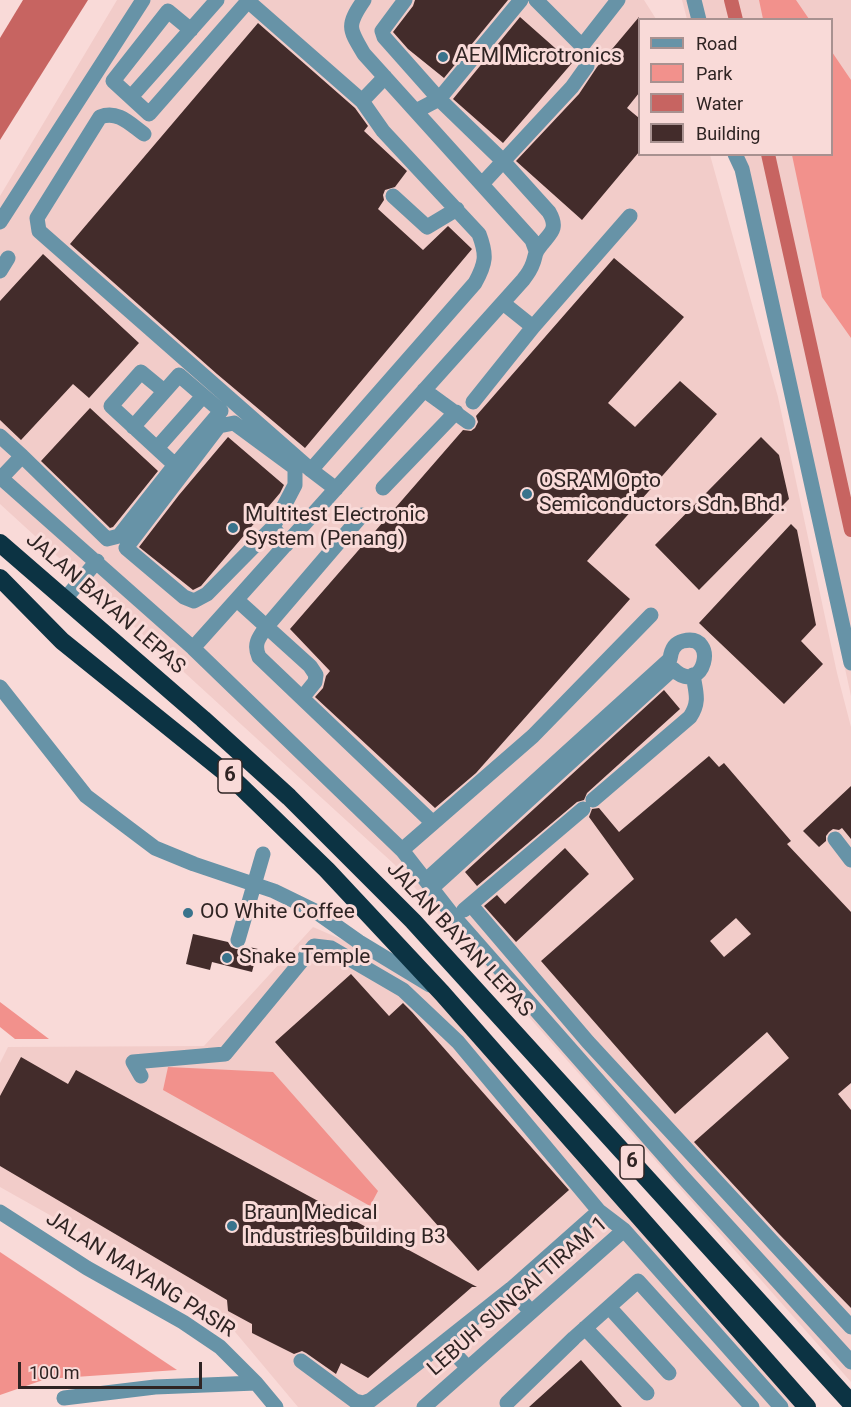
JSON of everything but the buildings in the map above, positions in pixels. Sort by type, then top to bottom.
[{"type":"highway","name":"JALAN BAYAN LEPAS","points":[[0,543],[203,719],[289,797],[413,921],[851,1403]]},
{"type":"highway","name":"6","points":[[0,578],[62,641],[232,778],[327,870],[442,993],[807,1407]]},
{"type":"street","points":[[0,222],[143,0]]},
{"type":"street","points":[[131,97],[217,0]]},
{"type":"street","points":[[364,0],[352,21],[351,32],[364,54],[532,240],[536,251]]},
{"type":"street","points":[[194,648],[523,280],[532,265],[536,251],[554,228],[554,221],[549,212],[503,161],[439,99],[384,38],[382,31],[405,0]]},
{"type":"street","points":[[416,111],[439,99],[521,0]]},
{"type":"street","points":[[482,184],[572,87],[587,66],[582,46],[536,0]]},
{"type":"street","points":[[582,46],[618,0]]},
{"type":"street","points":[[694,0],[698,18]]},
{"type":"street","points":[[191,30],[168,11],[113,81],[149,114],[248,1],[362,101],[383,131],[479,234],[485,248],[482,270],[475,282],[311,470]]},
{"type":"street","points":[[362,101],[385,77]]},
{"type":"street","points":[[144,134],[117,115],[109,114],[100,117],[37,218],[39,231],[311,470],[336,489]]},
{"type":"street","points":[[736,156],[742,169],[851,663]]},
{"type":"street","points":[[393,196],[427,227],[457,209]]},
{"type":"street","points":[[473,402],[533,327],[630,216]]},
{"type":"street","points":[[503,303],[533,327]]},
{"type":"street","points":[[164,391],[141,372],[111,406],[175,465]]},
{"type":"street","points":[[0,436],[107,539],[119,537],[220,411],[179,375],[134,427]]},
{"type":"street","points":[[424,390],[468,422]]},
{"type":"street","points":[[157,448],[202,396]]},
{"type":"street","points":[[383,488],[456,412]]},
{"type":"street","points":[[234,423],[295,468],[295,485],[273,527],[207,594],[194,601],[184,597],[126,548],[219,426],[224,424],[234,423]]},
{"type":"street","points":[[22,456],[0,478],[194,648],[402,850],[455,918],[682,1176],[851,1362]]},
{"type":"street","points":[[362,515],[267,626],[255,648],[259,657],[433,823]]},
{"type":"street","points":[[273,527],[286,545]]},
{"type":"street","points":[[65,599],[97,561]]},
{"type":"street","points":[[237,600],[310,666],[316,675],[315,682],[302,698]]},
{"type":"street","points":[[402,850],[533,736],[651,615]]},
{"type":"street","points":[[429,884],[671,664],[673,648],[678,643],[689,640],[695,642],[704,651],[702,668],[693,675],[682,675],[671,664]]},
{"type":"street","points":[[455,918],[690,717],[696,708],[697,696],[693,675]]},
{"type":"street","points":[[0,687],[86,796],[155,848],[274,891],[315,911],[359,942],[442,993]]},
{"type":"street","points":[[835,839],[851,860]]},
{"type":"street","points":[[238,940],[263,854]]},
{"type":"street","points":[[471,904],[588,1042],[851,1328]]},
{"type":"street","points":[[141,1076],[133,1062],[225,1054],[314,946],[331,948],[403,990],[458,1042],[599,1211],[624,1230]]},
{"type":"street","points":[[574,1053],[588,1042]]},
{"type":"street","points":[[301,1361],[355,1401],[366,1405],[511,1289],[599,1211]]},
{"type":"street","name":"JALAN MAYANG PASIR","points":[[0,1212],[87,1268],[183,1322],[220,1347],[276,1407]]},
{"type":"street","name":"LEBUH SUNGAI TIRAM 1","points":[[424,1407],[624,1230],[781,1407]]},
{"type":"street","points":[[507,1403],[638,1281],[748,1406]]},
{"type":"street","points":[[511,1289],[531,1312]]},
{"type":"street","points":[[609,1307],[669,1373]]},
{"type":"street","points":[[585,1328],[647,1393]]},
{"type":"street","points":[[444,1342],[468,1368]]},
{"type":"street","points":[[64,1398],[156,1387],[256,1383]]},
{"type":"shaded area","points":[[117,0],[644,0],[655,18],[638,18],[638,156],[710,156],[778,397],[837,673],[851,727],[851,1382],[394,864],[0,504],[0,196]]},
{"type":"shaded area","points":[[682,0],[851,0],[851,696],[735,163],[731,156],[833,156],[833,18],[687,18]]},
{"type":"shaded area","points":[[313,927],[343,940],[446,1003],[795,1407],[298,1407],[215,1308],[0,1187],[0,1063],[8,1047],[204,1046]]},
{"type":"green space","points":[[759,0],[796,0],[808,18],[763,18]]},
{"type":"green space","points":[[833,53],[851,80],[851,338],[822,297],[792,156],[833,156]]},
{"type":"green space","points":[[0,1002],[49,1039],[15,1039],[0,1027]]},
{"type":"green space","points":[[168,1067],[273,1072],[378,1191],[370,1206],[163,1090]]},
{"type":"green space","points":[[0,1252],[177,1370],[46,1379],[0,1395]]},
{"type":"water","points":[[23,0],[88,0],[0,140],[0,38]]},
{"type":"waterway","points":[[731,0],[736,18]]},
{"type":"waterway","points":[[768,156],[851,530]]},
{"type":"place","name":"AEM Microtronics","points":[[443,57]]},
{"type":"place","name":"OSRAM Opto Semiconductors Sdn. Bhd.","points":[[527,494]]},
{"type":"place","name":"Multitest Electronic System (Penang)","points":[[233,528]]},
{"type":"place","name":"OO White Coffee","points":[[188,913]]},
{"type":"place","name":"Snake Temple","points":[[227,958]]},
{"type":"place","name":"Braun Medical Industries building B3","points":[[232,1226]]}]
